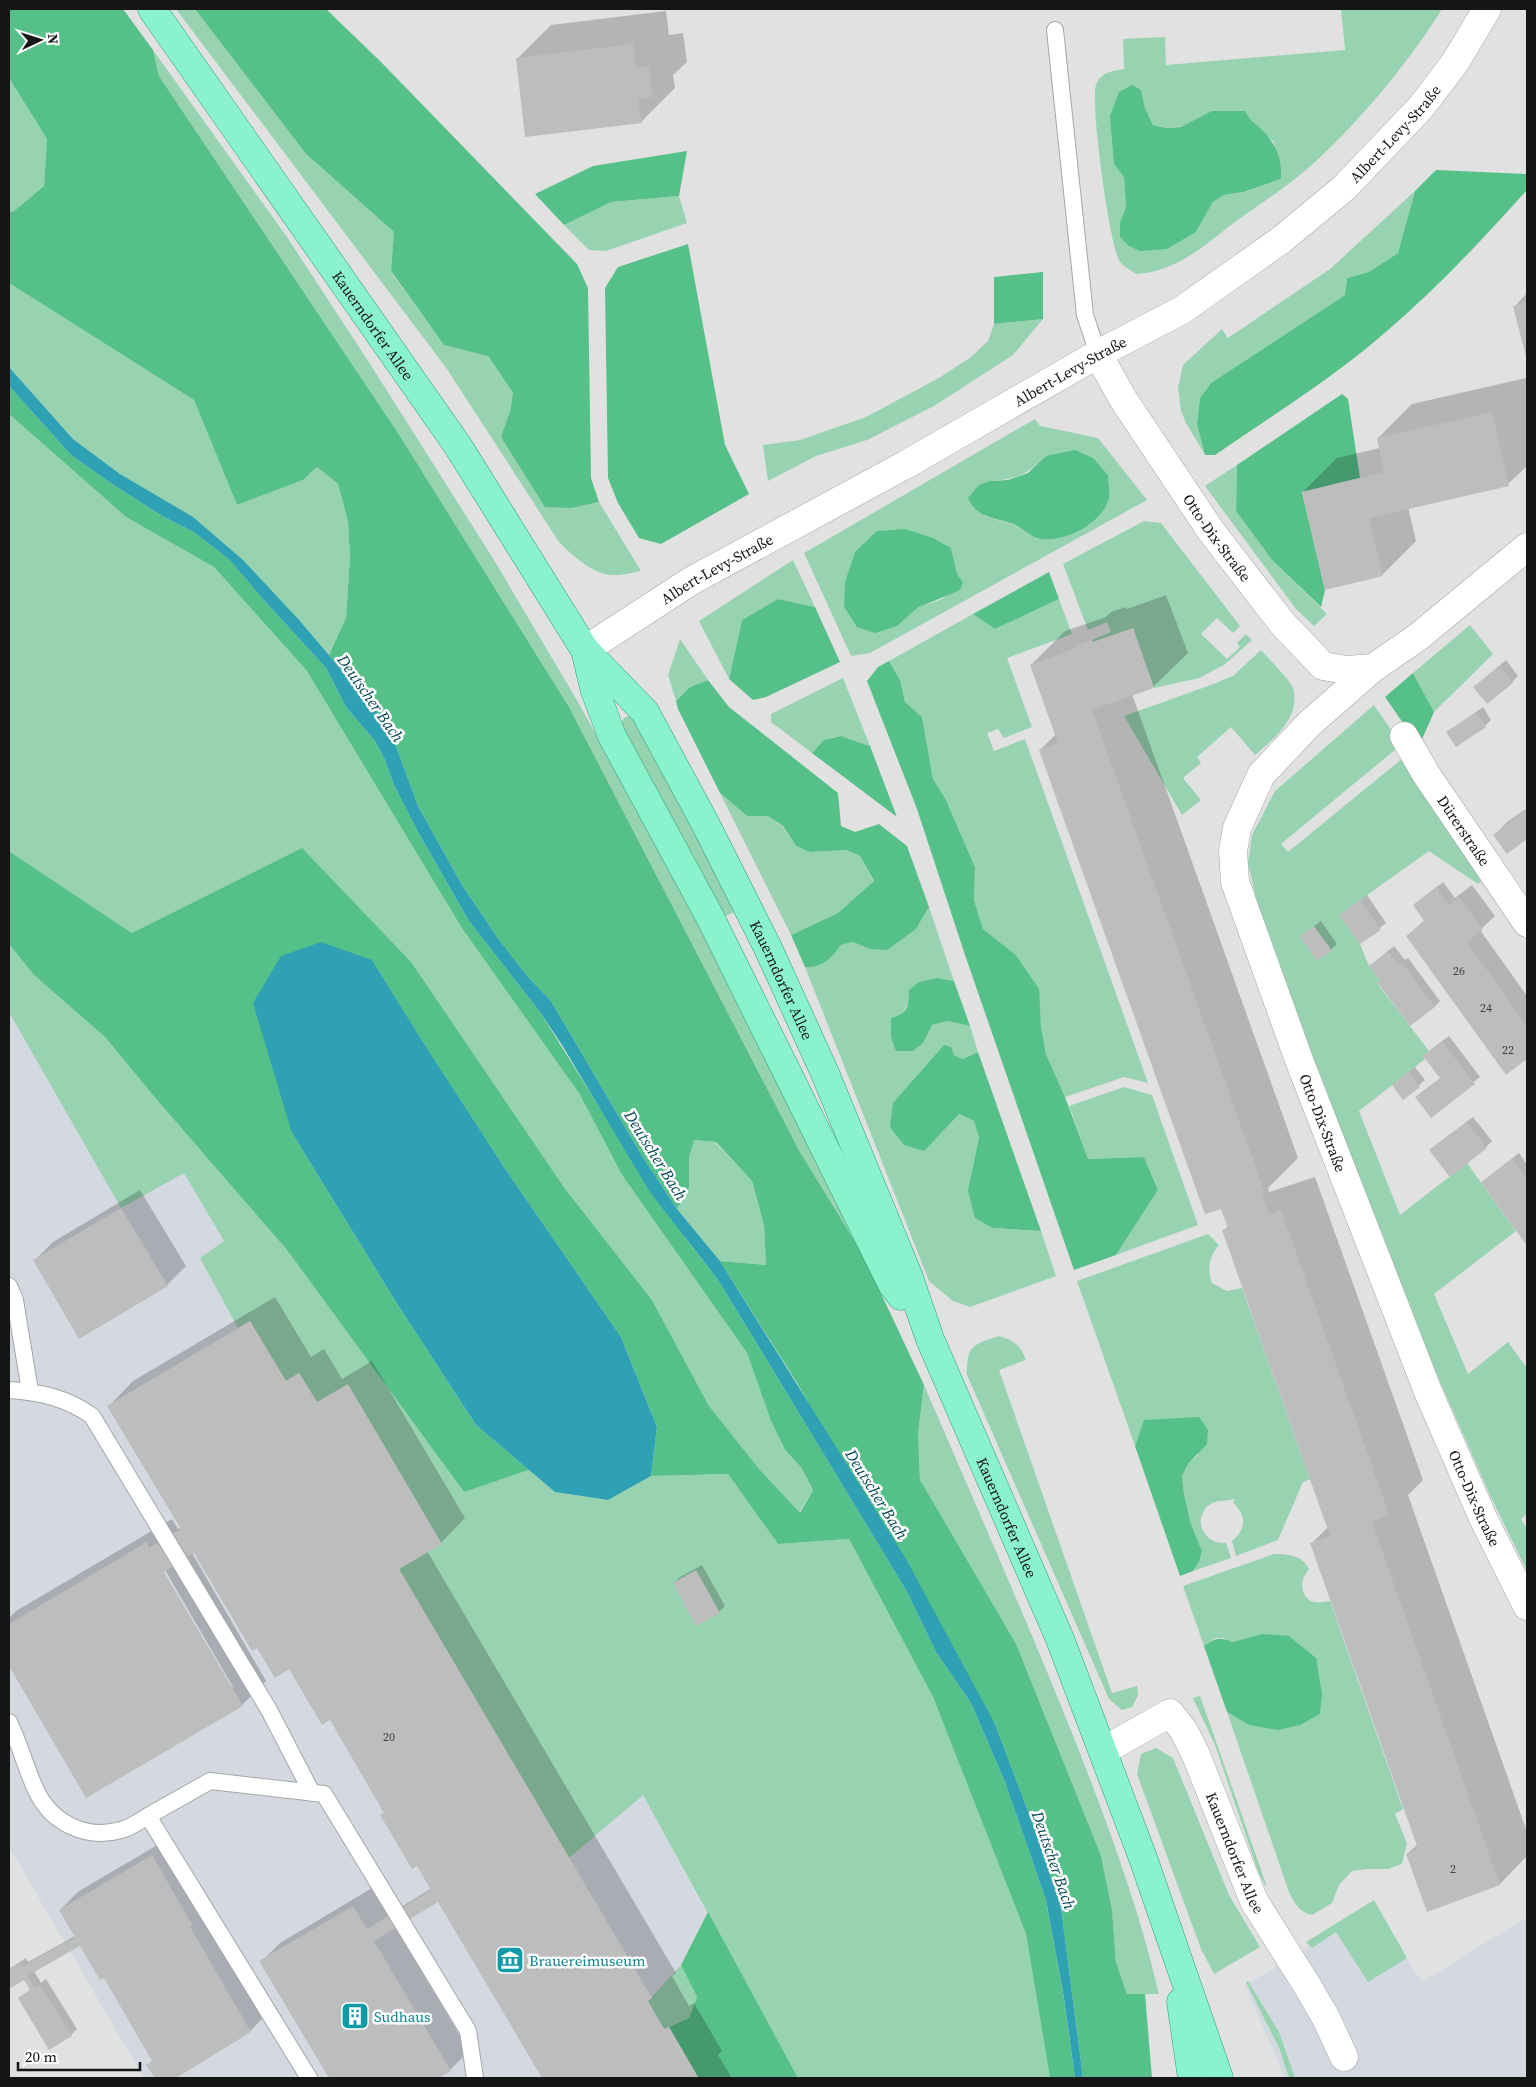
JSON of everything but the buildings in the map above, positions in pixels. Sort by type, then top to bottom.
[{"type":"main road","name":"Kauerndorfer Allee","points":[[152,9],[458,446],[585,650],[645,712],[768,948],[832,1089],[908,1275],[930,1339],[1060,1639],[1104,1751],[1219,2078]]},
{"type":"main road","name":"Kauerndorfer Allee","points":[[585,650],[595,691],[612,736],[714,926],[892,1284],[930,1339]]},
{"type":"main road","name":"Kauerndorfer Allee","points":[[1174,1949],[1192,2078]]},
{"type":"street","name":"Albert-Levy-Straße","points":[[585,650],[676,590],[905,465],[1098,354],[1182,310],[1281,240],[1344,188],[1422,106],[1456,61],[1487,9]]},
{"type":"street","name":"Otto-Dix-Straße","points":[[1098,354],[1123,399],[1196,510],[1241,572],[1282,623],[1323,666],[1347,670],[1373,668]]},
{"type":"street","name":"Otto-Dix-Straße","points":[[1527,548],[1418,637],[1373,668],[1309,724],[1261,776],[1237,828],[1233,851],[1235,882],[1299,1060],[1429,1394],[1483,1518],[1527,1606]]},
{"type":"street","name":"Dürerstraße","points":[[1404,736],[1426,774],[1527,923]]},
{"type":"street","name":"Kauerndorfer Allee","points":[[1104,1751],[1170,1713],[1184,1731],[1196,1755],[1254,1901],[1326,2018],[1344,2057]]},
{"type":"lane","points":[[1055,30],[1085,314],[1098,354]]},
{"type":"lane","points":[[9,1286],[15,1300],[30,1391]]},
{"type":"lane","points":[[9,1390],[30,1391],[74,1403],[92,1416],[264,1702],[312,1793]]},
{"type":"lane","points":[[9,1722],[36,1791],[53,1816],[76,1830],[102,1834],[122,1830],[210,1780],[324,1794],[468,2031],[474,2078]]},
{"type":"lane","points":[[148,1816],[309,2078]]},
{"type":"shaded area","points":[[9,944],[105,1037],[643,1795],[779,2047],[770,2078],[144,2078],[9,1847]]},
{"type":"shaded area","points":[[1374,1908],[1422,1982],[1527,1917],[1527,2078],[1285,2078],[1245,1985]]},
{"type":"green space","points":[[9,9],[123,9],[153,50],[159,76],[400,436],[569,707],[800,1152],[862,1253],[924,1385],[918,1434],[920,1480],[1016,1644],[1101,1856],[1112,1910],[1116,1962],[1127,1994],[1145,1994],[1152,2078],[1083,2078],[1061,1908],[1032,1822],[995,1724],[797,1383],[720,1261],[766,1265],[764,1225],[752,1181],[716,1142],[694,1140],[689,1158],[689,1188],[677,1209],[642,1156],[551,1001],[528,977],[497,937],[462,885],[418,806],[393,738],[379,714],[329,655],[346,618],[350,557],[348,521],[338,484],[317,467],[303,480],[237,505],[194,400],[9,283],[9,212],[14,211],[44,186],[47,139],[9,78]]},
{"type":"green space","points":[[176,9],[195,9],[306,154],[394,232],[391,272],[444,345],[487,355],[513,393],[510,411],[501,438],[572,508],[599,502],[641,571],[623,575],[601,573],[585,564],[559,542],[447,369]]},
{"type":"green space","points":[[195,9],[326,9],[380,61],[577,264],[588,288],[591,478],[599,502],[572,508],[545,507],[501,437],[510,411],[513,393],[488,356],[444,345],[391,271],[394,232],[306,154]]},
{"type":"green space","points":[[1341,9],[1442,9],[1415,49],[1366,110],[1331,147],[1295,179],[1201,248],[1177,263],[1151,272],[1136,274],[1122,264],[1115,248],[1110,227],[1098,143],[1095,97],[1096,85],[1101,77],[1107,73],[1124,69],[1123,39],[1165,37],[1166,65],[1345,50]],"holes":[[[1141,90],[1145,108],[1153,125],[1166,128],[1249,120],[1274,142],[1281,179],[1245,192],[1224,195],[1213,202],[1196,232],[1167,249],[1120,222],[1126,207],[1124,177]]]},
{"type":"green space","points":[[153,50],[287,237],[372,367],[494,560],[578,702],[681,888],[862,1253],[800,1152],[569,707],[400,436],[159,76]]},
{"type":"green space","points":[[9,78],[47,139],[44,186],[14,211],[9,212]]},
{"type":"green space","points":[[1132,85],[1141,90],[1145,108],[1153,125],[1166,128],[1181,127],[1212,111],[1245,111],[1274,145],[1279,158],[1281,179],[1244,192],[1224,195],[1213,202],[1196,232],[1167,249],[1140,251],[1129,246],[1120,237],[1120,222],[1126,207],[1124,177],[1114,164],[1110,116],[1119,92]]},
{"type":"green space","points":[[687,151],[679,196],[611,202],[564,225],[535,194],[593,166]]},
{"type":"green space","points":[[1436,170],[1527,174],[1527,190],[1442,280],[1407,314],[1368,347],[1347,364],[1215,455],[1205,455],[1197,424],[1200,398],[1211,383],[1345,295],[1347,278],[1369,272],[1398,253],[1415,191]]},
{"type":"green space","points":[[1415,191],[1398,253],[1369,272],[1347,278],[1345,295],[1211,383],[1200,398],[1197,424],[1205,455],[1181,411],[1178,388],[1183,365],[1222,329],[1228,338],[1330,269]]},
{"type":"green space","points":[[679,196],[687,223],[606,251],[589,250],[564,225],[611,202]]},
{"type":"green space","points":[[688,244],[725,445],[749,494],[661,544],[639,538],[618,503],[608,478],[605,288],[618,267]]},
{"type":"green space","points":[[1043,272],[1043,319],[994,324],[994,277]]},
{"type":"green space","points":[[9,283],[194,400],[237,505],[303,480],[317,467],[338,484],[348,521],[350,557],[346,618],[329,655],[300,621],[120,474],[73,439],[9,367]]},
{"type":"green space","points":[[1043,319],[1013,355],[934,406],[867,440],[816,456],[768,481],[763,445],[800,440],[866,417],[939,378],[971,357],[988,341],[994,324]]},
{"type":"green space","points":[[9,386],[71,455],[164,517],[194,532],[229,559],[326,668],[346,707],[375,741],[384,758],[394,785],[418,832],[469,921],[540,1012],[603,1113],[686,1239],[718,1280],[906,1590],[936,1652],[971,1703],[1005,1782],[1046,1900],[1064,1999],[1075,2078],[1050,2078],[1026,1934],[933,1697],[849,1539],[778,1544],[728,1474],[651,1476],[657,1427],[621,1337],[506,1170],[372,960],[292,1133],[396,1302],[476,1425],[529,1470],[464,1492],[287,1250],[105,1037],[34,975],[9,944],[9,851],[132,933],[302,848],[411,962],[563,1186],[652,1300],[709,1406],[760,1470],[800,1513],[813,1490],[801,1467],[785,1450],[771,1421],[747,1353],[622,1175],[579,1093],[462,928],[307,671],[214,567],[126,517],[9,414]]},
{"type":"green space","points":[[1342,394],[1348,399],[1360,478],[1302,492],[1325,590],[1321,607],[1272,560],[1236,511],[1237,465]]},
{"type":"green space","points":[[9,414],[126,517],[214,567],[307,671],[371,775],[579,1093],[622,1175],[747,1353],[771,1421],[785,1450],[801,1467],[813,1490],[799,1513],[760,1470],[709,1406],[652,1300],[563,1186],[132,933],[9,851]]},
{"type":"green space","points":[[1035,419],[1040,426],[1098,438],[1147,500],[870,653],[851,656],[804,553]],"holes":[[[1046,456],[1108,475],[1109,501],[1090,524],[1074,532],[1038,539],[1014,525],[984,516],[990,481],[1021,475],[1033,468]],[[951,548],[957,574],[963,582],[942,599],[917,608]]]},
{"type":"green space","points":[[1075,450],[1093,458],[1108,475],[1109,492],[1109,499],[1103,511],[1097,518],[1079,531],[1059,538],[1040,539],[1013,524],[981,514],[968,498],[979,485],[990,481],[1008,480],[1028,473],[1046,456]]},
{"type":"green space","points":[[1237,465],[1236,511],[1272,560],[1327,614],[1314,626],[1296,609],[1205,486]]},
{"type":"green space","points":[[1144,521],[1161,523],[1240,626],[1233,633],[1217,618],[1201,634],[1227,659],[1240,647],[1237,643],[1246,634],[1252,640],[1224,665],[1199,678],[1154,688],[1133,628],[1093,642],[1092,640],[1111,632],[1107,622],[1088,630],[1063,564]]},
{"type":"green space","points":[[905,529],[933,538],[951,548],[957,574],[963,582],[960,590],[917,608],[897,626],[875,633],[857,627],[844,607],[845,582],[855,552],[877,531]]},
{"type":"green space","points":[[793,560],[815,607],[778,599],[742,620],[729,679],[699,621]]},
{"type":"green space","points":[[1049,572],[1059,599],[995,629],[973,614]]},
{"type":"green space","points":[[778,599],[815,607],[840,662],[766,697],[753,700],[729,679],[742,620]]},
{"type":"green space","points":[[1059,599],[1072,634],[1007,658],[1032,727],[1004,738],[998,729],[987,733],[994,751],[1025,739],[1148,1083],[1124,1077],[1065,1097],[1046,1054],[1041,1027],[1016,955],[983,929],[974,900],[975,867],[946,800],[933,779],[922,717],[905,702],[900,680],[889,661],[973,614],[995,629]]},
{"type":"green space","points":[[1470,625],[1493,654],[1434,712],[1413,673]]},
{"type":"green space","points":[[680,639],[708,680],[690,687],[676,701],[668,675]]},
{"type":"green space","points":[[1261,650],[1293,688],[1294,699],[1290,718],[1270,742],[1255,755],[1231,727],[1197,757],[1201,763],[1183,778],[1201,800],[1182,815],[1124,716],[1233,676]]},
{"type":"green space","points":[[889,661],[900,680],[905,702],[922,717],[933,779],[946,800],[975,867],[974,900],[983,929],[1016,955],[1039,989],[1041,1027],[1046,1054],[1065,1097],[1088,1159],[1144,1157],[1158,1190],[1116,1255],[1074,1270],[964,952],[917,809],[867,681],[878,667]]},
{"type":"green space","points":[[1413,673],[1434,712],[1419,746],[1385,697]]},
{"type":"green space","points":[[843,678],[870,746],[845,737],[839,737],[826,740],[812,753],[771,722],[771,714]]},
{"type":"green space","points":[[708,680],[729,707],[838,793],[841,826],[855,832],[879,824],[907,846],[929,907],[916,929],[887,950],[870,949],[853,942],[841,945],[830,958],[821,964],[805,967],[791,935],[838,913],[874,881],[860,856],[846,850],[810,852],[796,846],[783,826],[768,816],[747,816],[720,793],[678,709],[676,701],[690,687]]},
{"type":"green space","points":[[1374,705],[1398,740],[1396,749],[1281,844],[1288,852],[1403,758],[1484,879],[1478,884],[1429,851],[1339,915],[1360,944],[1369,966],[1380,980],[1377,983],[1429,1051],[1423,1056],[1425,1059],[1359,1111],[1400,1215],[1467,1163],[1516,1231],[1434,1294],[1468,1374],[1508,1342],[1527,1368],[1527,1514],[1521,1519],[1527,1529],[1527,1571],[1490,1495],[1423,1343],[1359,1186],[1257,902],[1248,863],[1252,835],[1275,791]]},
{"type":"green space","points":[[629,716],[635,717],[737,911],[724,917],[621,724],[624,718]]},
{"type":"green space","points":[[841,736],[870,746],[897,817],[812,753],[824,740]]},
{"type":"green space","points":[[720,793],[747,816],[768,816],[783,827],[796,846],[810,852],[846,850],[860,856],[874,882],[838,913],[791,935]]},
{"type":"green space","points":[[929,907],[954,981],[937,978],[919,982],[903,1013],[891,1018],[923,1043],[931,1025],[948,1021],[970,1026],[978,1052],[963,1059],[954,1055],[943,1129],[959,1114],[974,1121],[979,1136],[968,1190],[993,1228],[1041,1231],[1056,1276],[970,1307],[953,1301],[929,1281],[805,967],[821,964],[830,958],[841,945],[853,942],[870,949],[916,929]]},
{"type":"green space","points":[[9,944],[34,975],[105,1037],[287,1250],[464,1492],[529,1470],[555,1492],[608,1500],[651,1476],[728,1474],[778,1544],[849,1539],[933,1697],[1026,1934],[1050,2078],[798,2078],[643,1795],[569,1858],[399,1569],[441,1544],[317,1402],[299,1373],[286,1381],[250,1321],[238,1328],[200,1258],[224,1241],[184,1173],[121,1208],[9,1012]]},
{"type":"green space","points":[[937,978],[954,981],[970,1026],[948,1021],[932,1025],[923,1043],[913,1051],[896,1051],[891,1037],[891,1018],[901,1014],[906,1008],[909,990],[919,982]]},
{"type":"green space","points":[[944,1045],[951,1047],[954,1055],[963,1059],[978,1052],[1041,1231],[993,1228],[975,1218],[968,1190],[979,1137],[974,1121],[959,1114],[924,1151],[904,1145],[890,1127],[893,1103]]},
{"type":"green space","points":[[1124,1087],[1152,1095],[1198,1225],[1116,1255],[1158,1190],[1144,1157],[1088,1159],[1069,1106]]},
{"type":"green space","points":[[694,1140],[715,1142],[752,1181],[764,1225],[766,1265],[720,1261],[677,1209],[689,1188],[689,1158]]},
{"type":"green space","points":[[1208,1234],[1219,1245],[1210,1263],[1212,1283],[1227,1291],[1242,1288],[1310,1479],[1303,1482],[1278,1540],[1236,1556],[1232,1541],[1240,1532],[1243,1517],[1238,1507],[1233,1503],[1235,1499],[1215,1502],[1209,1505],[1201,1518],[1203,1530],[1212,1540],[1226,1543],[1231,1558],[1193,1571],[1199,1562],[1202,1551],[1191,1524],[1182,1476],[1188,1464],[1199,1454],[1145,1420],[1135,1446],[1077,1281]]},
{"type":"green space","points":[[999,1336],[1009,1339],[1016,1344],[1026,1360],[999,1370],[1112,1693],[1137,1686],[1138,1695],[1132,1707],[1122,1710],[1109,1699],[967,1375],[968,1358],[973,1348],[977,1344]]},
{"type":"green space","points":[[924,1385],[1018,1602],[1085,1765],[1131,1895],[1151,1960],[1159,1994],[1127,1994],[1116,1962],[1112,1910],[1101,1856],[920,1480],[918,1434]]},
{"type":"green space","points":[[1199,1417],[1208,1430],[1207,1444],[1188,1464],[1182,1476],[1191,1524],[1202,1551],[1199,1562],[1193,1571],[1180,1576],[1135,1446],[1144,1420]]},
{"type":"green space","points":[[1274,1554],[1295,1556],[1303,1561],[1309,1570],[1304,1577],[1302,1585],[1306,1597],[1314,1602],[1330,1601],[1403,1809],[1395,1814],[1407,1843],[1402,1864],[1388,1869],[1352,1871],[1339,1885],[1332,1903],[1312,1915],[1298,1907],[1289,1892],[1227,1712],[1249,1725],[1245,1639],[1231,1642],[1223,1638],[1215,1638],[1204,1646],[1183,1586]]},
{"type":"green space","points":[[1263,1634],[1289,1636],[1316,1658],[1322,1694],[1320,1714],[1300,1725],[1278,1730],[1249,1725],[1227,1712],[1204,1646],[1217,1639],[1232,1642]]},
{"type":"green space","points":[[1200,1696],[1266,1887],[1259,1874],[1215,1745],[1193,1698]]},
{"type":"green space","points":[[1156,1748],[1173,1758],[1229,1895],[1260,1947],[1214,1974],[1201,1949],[1137,1774],[1141,1754]]},
{"type":"green space","points":[[1374,1900],[1407,1958],[1368,1982],[1336,1932],[1312,1948],[1306,1942]]},
{"type":"green space","points":[[708,1912],[798,2078],[696,2078],[698,2077],[669,2027],[689,2018],[697,1997],[681,1965]]},
{"type":"green space","points":[[681,1965],[697,1997],[689,2018],[664,2029],[648,2001]]},
{"type":"green space","points":[[1248,1981],[1279,2032],[1295,2078],[1289,2078],[1280,2050],[1246,1982]]},
{"type":"water","points":[[9,367],[73,439],[120,474],[193,517],[243,560],[300,621],[379,714],[393,738],[418,806],[462,885],[497,937],[528,977],[551,1001],[642,1156],[677,1209],[720,1261],[906,1559],[995,1724],[1032,1822],[1061,1908],[1083,2078],[1075,2078],[1064,1998],[1046,1900],[1005,1782],[971,1703],[936,1652],[906,1590],[718,1280],[650,1192],[562,1045],[540,1012],[469,921],[418,832],[394,785],[384,758],[375,741],[346,707],[326,668],[229,559],[194,532],[164,517],[71,455],[9,386]]},
{"type":"water","points":[[321,942],[372,960],[506,1170],[621,1337],[657,1427],[651,1476],[608,1500],[555,1492],[476,1425],[396,1302],[292,1133],[253,1003],[281,956]]},
{"type":"place","name":"Brauereimuseum","points":[[510,1960]]},
{"type":"place","name":"Sudhaus","points":[[355,2016]]},
{"type":"water label","name":"Deutscher Bach","points":[[371,698]]},
{"type":"water label","name":"Deutscher Bach","points":[[656,1155]]},
{"type":"water label","name":"Deutscher Bach","points":[[877,1494]]},
{"type":"water label","name":"Deutscher Bach","points":[[1054,1860]]}]
